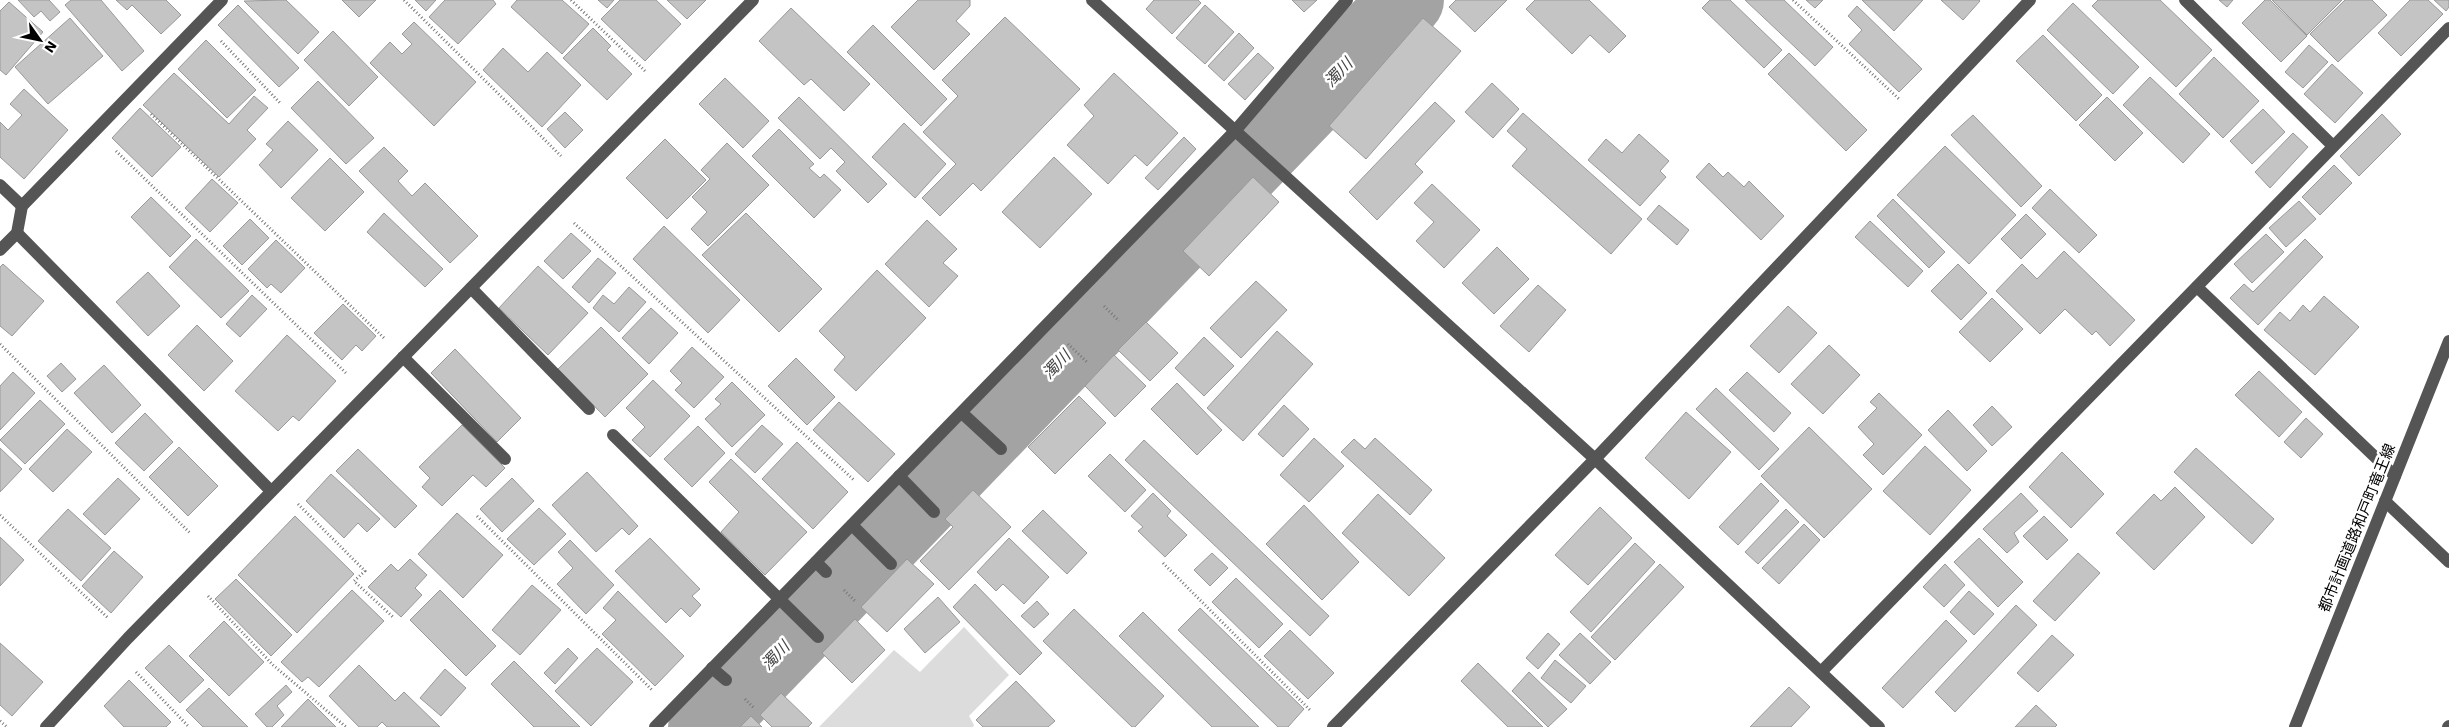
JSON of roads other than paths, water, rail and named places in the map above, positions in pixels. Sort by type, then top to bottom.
[{"type":"street","points":[[0,250],[16,232],[22,206],[222,0]]},
{"type":"street","points":[[46,727],[115,651],[753,0]]},
{"type":"street","points":[[1092,0],[1595,459],[1879,727]]},
{"type":"street","points":[[654,727],[899,476],[966,417],[1048,323],[1089,291],[1235,131],[1347,0]]},
{"type":"street","points":[[1333,727],[1595,459],[2030,0]]},
{"type":"street","points":[[2185,0],[2333,146]]},
{"type":"street","points":[[1821,672],[2449,28]]},
{"type":"street","points":[[0,185],[22,206]]},
{"type":"street","points":[[16,232],[274,488]]},
{"type":"street","points":[[2196,287],[2395,476]]},
{"type":"street","points":[[471,288],[589,409]]},
{"type":"street","points":[[1048,323],[1057,333]]},
{"type":"street","name":"都市計画道路和戸町竜王線","points":[[2295,727],[2449,341]]},
{"type":"street","points":[[403,357],[505,459]]},
{"type":"street","points":[[966,417],[1001,449]]},
{"type":"street","points":[[613,434],[818,637]]},
{"type":"street","points":[[899,476],[934,512]]},
{"type":"street","points":[[2385,501],[2449,562]]},
{"type":"street","points":[[852,525],[891,564]]},
{"type":"street","points":[[816,562],[826,572]]},
{"type":"street","points":[[712,668],[726,680]]},
{"type":"waterway","name":"濁川","points":[[705,727],[1407,0]]}]
